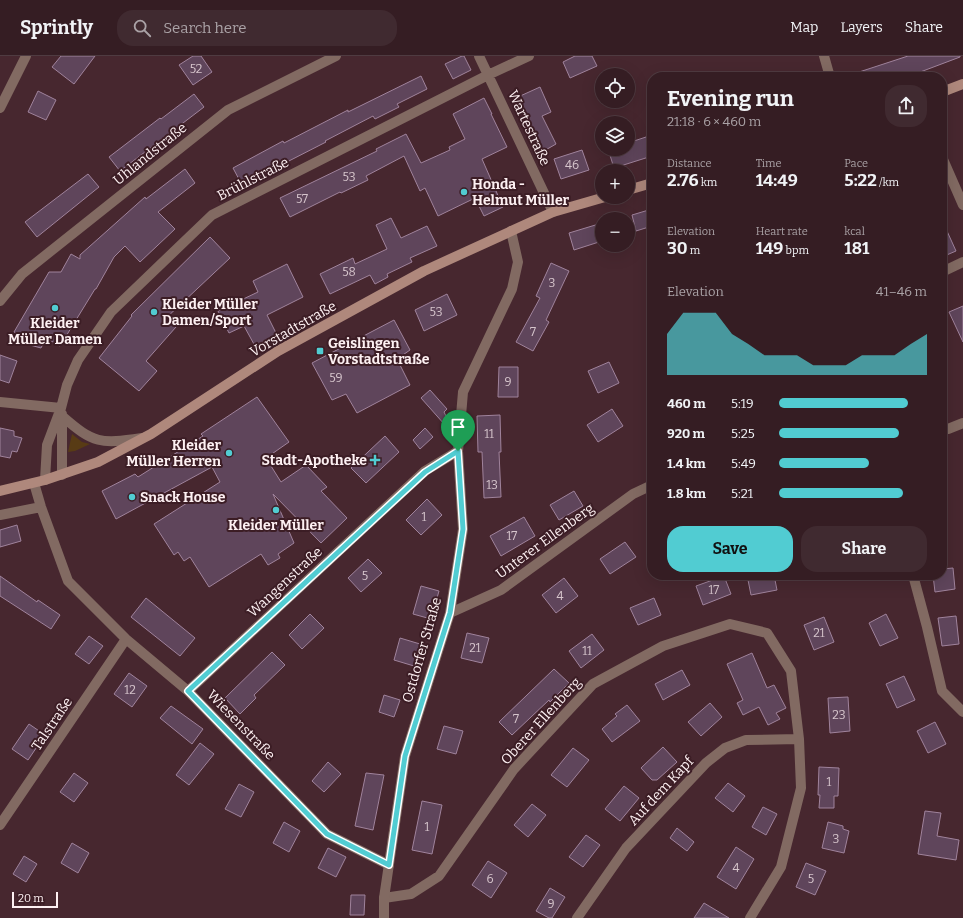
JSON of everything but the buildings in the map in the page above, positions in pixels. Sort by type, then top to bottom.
[{"type":"main road","points":[[947,90],[963,84]]},
{"type":"main road","points":[[635,188],[647,184]]},
{"type":"main road","name":"Vorstadtstraße","points":[[0,491],[62,475],[98,462],[144,438],[278,351],[424,271],[554,212],[595,200]]},
{"type":"street","points":[[0,108],[26,56]]},
{"type":"street","name":"Uhlandstraße","points":[[0,301],[22,274],[228,110],[336,56]]},
{"type":"street","name":"Wartestraße","points":[[479,56],[554,212]]},
{"type":"street","name":"Brühlstraße","points":[[45,480],[47,445],[61,412],[68,385],[78,360],[111,312],[212,215],[488,75],[529,56]]},
{"type":"street","points":[[824,56],[829,72]]},
{"type":"street","points":[[947,168],[963,205]]},
{"type":"street","name":"Ostdorfer Straße","points":[[384,918],[384,898],[405,756],[450,613],[463,529],[458,451],[463,392],[512,289],[518,262],[511,231]]},
{"type":"street","points":[[947,270],[963,262]]},
{"type":"street","points":[[0,402],[61,412],[83,434],[99,441],[120,442],[144,438]]},
{"type":"street","name":"Brühlstraße","points":[[61,412],[62,475]]},
{"type":"street","points":[[948,429],[963,422]]},
{"type":"street","name":"Wangenstraße","points":[[188,691],[425,472],[458,451]]},
{"type":"street","name":"Wiesenstraße","points":[[34,483],[41,507],[68,581],[126,639],[188,691],[327,834],[389,865]]},
{"type":"street","name":"Unterer Ellenberg","points":[[450,613],[501,590],[633,494],[647,487]]},
{"type":"street","points":[[0,514],[41,507]]},
{"type":"street","points":[[914,580],[942,691],[963,712]]},
{"type":"street","name":"Oberer Ellenberg","points":[[384,898],[411,894],[439,876],[514,769],[593,684],[663,646],[730,624],[768,633],[791,671],[799,739],[801,788],[781,867],[750,918]]},
{"type":"street","name":"Talstraße","points":[[0,825],[126,639]]},
{"type":"street","name":"Auf dem Kapf","points":[[577,918],[626,848],[706,763],[725,748],[746,740],[799,739]]},
{"type":"shaded area","points":[[72,434],[82,442],[90,444],[75,451],[68,452]]},
{"type":"place","name":"Honda - Helmut Müller","points":[[464,192]]},
{"type":"place","name":"Kleider Müller Damen","points":[[55,308]]},
{"type":"place","name":"Kleider Müller Damen/Sport","points":[[154,312]]},
{"type":"place","name":"Geislingen Vorstadtstraße","points":[[320,351]]},
{"type":"place","name":"Kleider Müller Herren","points":[[229,453]]},
{"type":"place","name":"Stadt-Apotheke","points":[[375,460]]},
{"type":"place","name":"Snack House","points":[[132,497]]},
{"type":"place","name":"Kleider Müller","points":[[276,510]]},
{"type":"route","points":[[458,451],[463,529],[450,613],[405,756],[389,865],[327,834],[188,691],[425,472],[458,451]]}]
